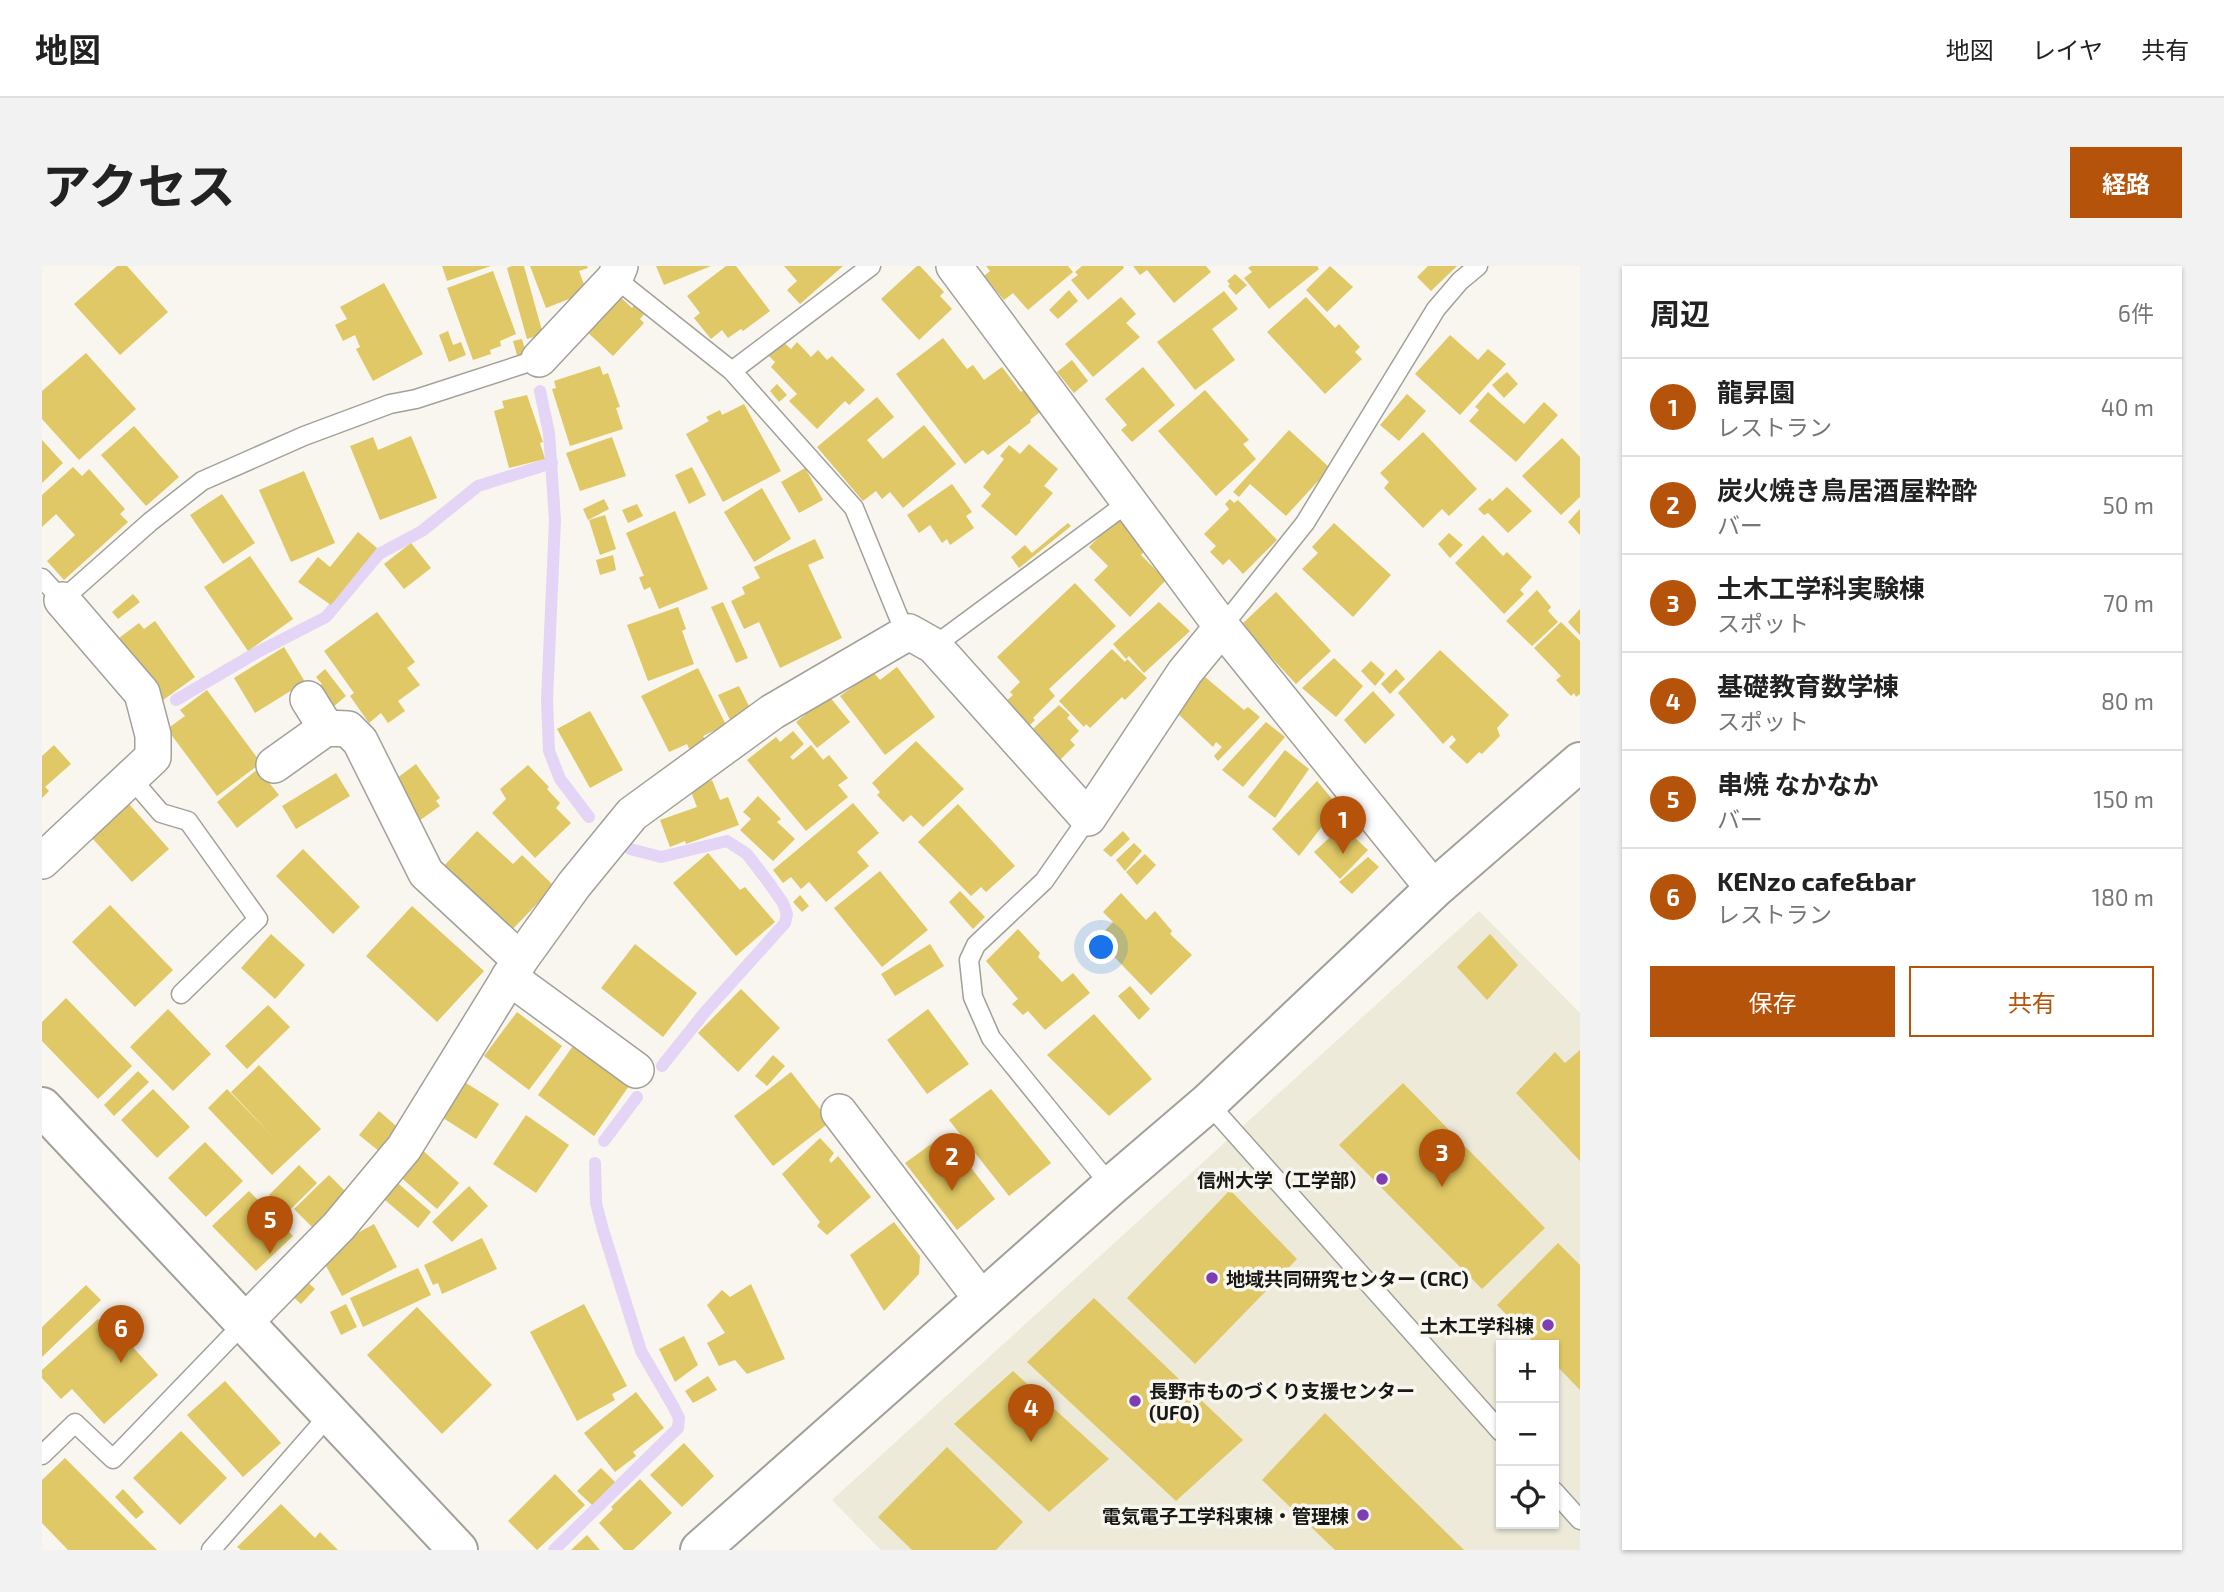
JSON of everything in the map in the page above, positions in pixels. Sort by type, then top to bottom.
[{"type":"street","points":[[954,266],[1222,627],[1434,889]]},
{"type":"street","points":[[539,359],[617,272]]},
{"type":"street","points":[[42,861],[153,757],[153,736],[142,693],[52,589]]},
{"type":"street","points":[[245,1322],[339,1226],[404,1148],[514,968],[574,885],[632,814],[772,712],[922,639],[1088,818],[1185,672],[1222,627]]},
{"type":"street","points":[[308,699],[326,729]]},
{"type":"street","points":[[274,765],[326,729],[348,729],[360,741],[426,873],[514,968],[636,1070]]},
{"type":"street","points":[[700,1550],[1208,1103],[1434,889],[1580,762]]},
{"type":"street","points":[[42,1107],[458,1550]]},
{"type":"street","points":[[839,1112],[983,1301]]},
{"type":"lane","points":[[732,371],[871,266]]},
{"type":"lane","points":[[1222,627],[1305,523],[1436,309],[1460,281],[1478,266]]},
{"type":"lane","points":[[617,272],[732,371],[854,508],[901,623],[922,639],[1130,501]]},
{"type":"lane","points":[[52,589],[150,522],[202,481],[304,436],[390,404],[416,399],[539,359]]},
{"type":"lane","points":[[130,777],[161,813],[188,821],[258,919],[181,994]]},
{"type":"lane","points":[[1088,818],[1044,881],[976,945],[969,960],[969,969],[973,997],[991,1038],[1111,1186]]},
{"type":"lane","points":[[1208,1103],[1496,1426]]},
{"type":"lane","points":[[42,1455],[75,1423],[113,1459],[245,1322]]},
{"type":"lane","points":[[211,1550],[330,1414]]},
{"type":"lane","points":[[1559,1497],[1580,1520]]},
{"type":"shaded area","name":"信州大学（工学部）","points":[[1479,911],[1580,1013],[1580,1550],[881,1550],[832,1500]]},
{"type":"building","points":[[117,266],[127,266],[168,312],[120,355],[74,304]]},
{"type":"building","points":[[442,266],[491,266],[447,281]]},
{"type":"building","points":[[524,266],[543,334],[527,339],[507,268]]},
{"type":"building","points":[[530,266],[587,266],[588,268],[579,271],[587,292],[546,308]]},
{"type":"building","points":[[656,266],[711,266],[664,285]]},
{"type":"building","points":[[726,266],[736,266],[770,311],[743,331],[741,329],[728,338],[722,330],[711,339],[694,318],[700,313],[687,296]]},
{"type":"building","points":[[784,266],[843,266],[800,304],[787,290],[797,281]]},
{"type":"building","points":[[917,266],[944,292],[940,296],[952,309],[919,340],[881,299]]},
{"type":"building","points":[[986,266],[1068,266],[1073,272],[1028,310],[1013,293],[1004,300],[984,276],[990,271]]},
{"type":"building","points":[[1082,266],[1124,268],[1088,300],[1071,280],[1078,275],[1075,272]]},
{"type":"building","points":[[1133,266],[1206,266],[1211,272],[1174,303],[1147,270],[1140,275]]},
{"type":"building","points":[[1317,266],[1319,269],[1269,309],[1244,278],[1252,272],[1248,268]]},
{"type":"building","points":[[1330,266],[1353,287],[1327,312],[1306,290]]},
{"type":"building","points":[[1428,266],[1457,266],[1431,291],[1417,277]]},
{"type":"building","points":[[493,271],[516,334],[500,341],[501,346],[490,350],[491,354],[473,360],[447,288]]},
{"type":"building","points":[[1235,274],[1247,285],[1236,295],[1227,281]]},
{"type":"building","points":[[384,283],[423,354],[373,381],[356,349],[360,347],[355,335],[343,341],[335,325],[347,319],[340,307]]},
{"type":"building","points":[[1069,290],[1078,301],[1058,319],[1049,310]]},
{"type":"building","points":[[1224,291],[1238,309],[1212,329],[1235,360],[1195,390],[1157,342]]},
{"type":"building","points":[[615,292],[632,308],[635,304],[645,313],[640,319],[644,323],[613,356],[582,327]]},
{"type":"building","points":[[1121,297],[1136,314],[1126,323],[1140,337],[1093,377],[1065,344]]},
{"type":"building","points":[[1306,297],[1335,328],[1339,324],[1360,347],[1355,352],[1362,359],[1325,394],[1267,332]]},
{"type":"building","points":[[448,331],[453,345],[461,342],[466,355],[449,362],[439,335]]},
{"type":"building","points":[[1450,335],[1478,360],[1488,349],[1506,364],[1460,415],[1415,374]]},
{"type":"building","points":[[943,338],[967,369],[973,365],[984,380],[1002,367],[1021,392],[1024,390],[1041,411],[988,455],[983,450],[965,464],[896,374]]},
{"type":"building","points":[[522,339],[527,357],[518,359],[513,341]]},
{"type":"building","points":[[783,342],[791,349],[797,342],[811,357],[818,350],[827,360],[832,356],[865,390],[849,405],[845,401],[817,429],[789,401],[797,394],[771,367],[775,362],[769,356]]},
{"type":"building","points":[[86,353],[136,409],[79,460],[42,419],[42,391]]},
{"type":"building","points":[[1072,360],[1088,381],[1074,393],[1057,372]]},
{"type":"building","points":[[600,366],[603,375],[608,373],[620,407],[616,408],[623,429],[570,446],[552,389],[556,388],[554,381]]},
{"type":"building","points":[[1143,367],[1175,405],[1132,442],[1121,430],[1127,425],[1105,399]]},
{"type":"building","points":[[1507,372],[1518,384],[1504,398],[1492,385]]},
{"type":"building","points":[[777,384],[787,395],[779,402],[770,391]]},
{"type":"building","points":[[1205,390],[1249,440],[1243,444],[1256,459],[1216,496],[1158,431]]},
{"type":"building","points":[[1488,392],[1524,424],[1544,402],[1558,415],[1516,462],[1469,421],[1479,410],[1475,407]]},
{"type":"building","points":[[1407,394],[1426,411],[1399,441],[1380,425]]},
{"type":"building","points":[[527,395],[543,442],[540,443],[545,459],[509,468],[494,411],[504,408],[502,401]]},
{"type":"building","points":[[877,397],[894,417],[867,440],[883,459],[924,425],[956,464],[903,508],[890,492],[882,499],[876,491],[863,501],[817,447]]},
{"type":"building","points":[[744,404],[781,471],[723,502],[686,434],[709,421],[706,417],[720,410],[722,415]]},
{"type":"building","points":[[134,426],[179,477],[146,506],[101,455]]},
{"type":"building","points":[[1289,430],[1330,468],[1286,516],[1250,484],[1239,497],[1233,492]]},
{"type":"building","points":[[1423,432],[1477,489],[1449,516],[1442,509],[1423,528],[1384,488],[1389,482],[1380,473]]},
{"type":"building","points":[[411,436],[437,498],[380,520],[350,446],[373,437],[378,450]]},
{"type":"building","points":[[612,437],[626,476],[580,491],[566,453]]},
{"type":"building","points":[[1562,438],[1580,457],[1580,497],[1561,515],[1522,476]]},
{"type":"building","points":[[42,440],[63,463],[42,483]]},
{"type":"building","points":[[1029,444],[1058,469],[1044,486],[1053,493],[1016,536],[981,506],[991,494],[983,487],[1004,459],[1000,456],[1009,445],[1020,454]]},
{"type":"building","points":[[73,467],[82,476],[89,469],[125,509],[120,514],[128,522],[64,580],[47,561],[75,535],[56,514],[42,527],[42,495]]},
{"type":"building","points":[[692,467],[706,495],[689,504],[675,475]]},
{"type":"building","points":[[805,468],[823,500],[799,513],[781,482]]},
{"type":"building","points":[[304,471],[335,543],[291,562],[259,490]]},
{"type":"building","points":[[952,484],[972,512],[966,516],[974,528],[950,545],[947,539],[942,543],[930,525],[919,533],[907,515]]},
{"type":"building","points":[[1507,487],[1532,511],[1508,533],[1488,513],[1484,515],[1478,509]]},
{"type":"building","points":[[762,488],[791,539],[754,562],[724,512]]},
{"type":"building","points":[[222,494],[255,543],[223,564],[190,515]]},
{"type":"building","points":[[604,499],[609,509],[588,520],[583,509]]},
{"type":"building","points":[[1230,499],[1234,503],[1238,500],[1277,540],[1243,574],[1229,559],[1223,565],[1210,552],[1216,546],[1204,534],[1229,509],[1225,504]]},
{"type":"building","points":[[637,504],[643,516],[628,523],[622,510]]},
{"type":"building","points":[[1580,509],[1580,535],[1568,522]]},
{"type":"building","points":[[675,511],[708,589],[659,609],[650,587],[644,590],[639,577],[644,576],[626,533]]},
{"type":"building","points":[[1121,514],[1151,544],[1141,555],[1166,580],[1130,617],[1094,580],[1108,566],[1089,547]]},
{"type":"building","points":[[605,515],[616,549],[600,555],[589,520]]},
{"type":"building","points":[[1068,523],[1071,526],[1019,568],[1011,557],[1025,545],[1032,553]]},
{"type":"building","points":[[1334,523],[1391,575],[1353,617],[1302,569],[1318,553],[1312,547]]},
{"type":"building","points":[[358,532],[377,548],[331,605],[298,582],[318,557],[330,567]]},
{"type":"building","points":[[1449,533],[1463,545],[1450,558],[1438,544]]},
{"type":"building","points":[[1483,535],[1503,556],[1507,552],[1532,577],[1520,590],[1524,594],[1504,614],[1455,563]]},
{"type":"building","points":[[815,539],[824,558],[808,565],[842,638],[780,668],[759,622],[744,629],[731,601],[745,594],[742,587],[760,578],[754,567]]},
{"type":"building","points":[[411,543],[431,568],[404,589],[384,564]]},
{"type":"building","points":[[613,555],[616,570],[600,575],[596,560]]},
{"type":"building","points":[[250,556],[293,619],[248,651],[204,587]]},
{"type":"building","points":[[1075,583],[1116,626],[1049,689],[1055,696],[1027,728],[1003,704],[1013,695],[1010,692],[1020,682],[997,657]]},
{"type":"building","points":[[1537,590],[1551,607],[1548,611],[1558,622],[1532,646],[1506,621]]},
{"type":"building","points":[[1276,592],[1331,651],[1296,684],[1241,625]]},
{"type":"building","points":[[133,594],[140,602],[118,619],[112,612]]},
{"type":"building","points":[[723,602],[748,658],[736,663],[711,607]]},
{"type":"building","points":[[1159,602],[1190,631],[1144,673],[1129,656],[1126,659],[1113,644]]},
{"type":"building","points":[[678,607],[686,629],[682,631],[694,664],[648,681],[627,625]]},
{"type":"building","points":[[1580,609],[1580,635],[1568,622]]},
{"type":"building","points":[[377,612],[415,662],[407,668],[420,685],[398,701],[405,711],[388,723],[381,713],[369,723],[350,696],[354,693],[324,651]]},
{"type":"building","points":[[155,621],[195,677],[159,703],[115,641],[139,623],[144,629]]},
{"type":"building","points":[[1561,622],[1580,641],[1580,694],[1576,697],[1574,693],[1571,696],[1556,680],[1561,676],[1534,648]]},
{"type":"building","points":[[284,647],[305,682],[255,713],[234,678]]},
{"type":"building","points":[[1112,649],[1147,678],[1125,700],[1122,697],[1090,728],[1086,724],[1084,727],[1059,701]]},
{"type":"building","points":[[1440,650],[1509,715],[1497,728],[1500,736],[1467,764],[1449,747],[1456,740],[1452,735],[1443,744],[1398,693]]},
{"type":"building","points":[[1334,658],[1363,686],[1336,717],[1302,688]]},
{"type":"building","points":[[1371,661],[1385,674],[1375,686],[1361,671]]},
{"type":"building","points":[[897,667],[935,717],[885,755],[840,696],[873,672],[880,680]]},
{"type":"building","points":[[698,668],[726,725],[703,736],[707,744],[690,751],[687,744],[669,752],[641,696]]},
{"type":"building","points":[[325,669],[346,696],[333,707],[317,687],[322,684],[316,677]]},
{"type":"building","points":[[1396,669],[1405,679],[1390,694],[1381,684]]},
{"type":"building","points":[[1204,676],[1244,710],[1248,707],[1260,717],[1218,761],[1214,756],[1222,747],[1216,742],[1213,747],[1173,709]]},
{"type":"building","points":[[739,686],[751,710],[730,720],[718,695]]},
{"type":"building","points":[[207,690],[261,763],[217,796],[167,729],[185,716],[180,710]]},
{"type":"building","points":[[1373,691],[1395,715],[1365,744],[1344,720]]},
{"type":"building","points":[[829,696],[850,722],[817,748],[796,722]]},
{"type":"building","points":[[1059,705],[1070,715],[1067,718],[1079,731],[1070,740],[1075,745],[1052,768],[1023,738]]},
{"type":"building","points":[[590,711],[623,770],[590,788],[557,729]]},
{"type":"building","points":[[1266,722],[1285,737],[1243,787],[1222,770]]},
{"type":"building","points":[[793,731],[804,744],[790,757],[793,760],[811,745],[823,760],[829,755],[848,778],[838,785],[848,797],[806,831],[747,760],[776,737],[780,742]]},
{"type":"building","points":[[916,741],[964,789],[923,827],[911,815],[903,822],[877,795],[880,792],[872,783]]},
{"type":"building","points":[[54,745],[71,764],[45,787],[49,791],[42,798],[42,756]]},
{"type":"building","points":[[1285,750],[1309,769],[1275,818],[1248,797]]},
{"type":"building","points":[[416,764],[440,798],[436,801],[440,806],[416,823],[389,784]]},
{"type":"building","points":[[528,765],[549,787],[547,789],[560,803],[556,808],[571,823],[535,858],[492,813],[506,799],[500,789]]},
{"type":"building","points":[[258,769],[279,795],[237,828],[217,802]]},
{"type":"building","points":[[336,773],[350,796],[296,829],[282,806]]},
{"type":"building","points":[[712,780],[720,800],[728,797],[739,825],[670,847],[660,820],[697,807],[690,789]]},
{"type":"building","points":[[1317,781],[1338,806],[1299,856],[1272,829]]},
{"type":"building","points":[[758,796],[781,819],[777,822],[795,839],[773,861],[740,830],[751,819],[743,812]]},
{"type":"building","points":[[853,803],[879,833],[857,852],[869,866],[826,902],[809,882],[801,889],[791,877],[783,883],[773,870]]},
{"type":"building","points":[[129,804],[169,849],[132,882],[92,838]]},
{"type":"building","points":[[958,804],[1015,866],[986,892],[981,887],[971,896],[918,842]]},
{"type":"building","points":[[1348,817],[1360,829],[1354,834],[1342,823]]},
{"type":"building","points":[[1342,826],[1368,850],[1340,879],[1314,852]]},
{"type":"building","points":[[477,831],[513,864],[522,855],[554,886],[509,933],[441,869]]},
{"type":"building","points":[[1123,831],[1130,839],[1111,857],[1103,850]]},
{"type":"building","points":[[1134,843],[1142,851],[1125,871],[1116,860]]},
{"type":"building","points":[[303,849],[360,907],[333,934],[276,876]]},
{"type":"building","points":[[708,853],[740,890],[745,887],[775,922],[736,956],[673,883]]},
{"type":"building","points":[[1145,854],[1156,865],[1137,885],[1126,872]]},
{"type":"building","points":[[1368,857],[1379,867],[1352,894],[1339,882]]},
{"type":"building","points":[[880,871],[928,930],[882,967],[834,908]]},
{"type":"building","points":[[960,891],[985,917],[973,929],[949,902]]},
{"type":"building","points":[[1121,893],[1146,920],[1155,911],[1172,931],[1170,934],[1192,955],[1151,995],[1097,939],[1113,922],[1103,912]]},
{"type":"building","points":[[800,895],[809,906],[802,912],[793,902]]},
{"type":"building","points":[[110,905],[173,970],[135,1007],[72,942]]},
{"type":"building","points":[[412,906],[484,971],[437,1022],[366,956]]},
{"type":"building","points":[[1018,929],[1040,953],[1038,957],[1062,982],[1073,973],[1090,993],[1045,1030],[1028,1011],[1023,1015],[1012,1004],[1018,999],[986,961]]},
{"type":"building","points":[[271,934],[305,965],[275,999],[241,968]]},
{"type":"building","points":[[1490,934],[1518,965],[1487,1000],[1457,967]]},
{"type":"building","points":[[635,944],[697,993],[663,1037],[601,988]]},
{"type":"building","points":[[930,944],[944,966],[895,996],[881,974]]},
{"type":"building","points":[[1130,986],[1150,1009],[1139,1020],[1118,996]]},
{"type":"building","points":[[741,989],[780,1028],[738,1072],[698,1033]]},
{"type":"building","points":[[66,998],[132,1066],[98,1099],[42,1041],[42,1022]]},
{"type":"building","points":[[268,1005],[290,1027],[247,1069],[225,1046]]},
{"type":"building","points":[[168,1009],[211,1054],[173,1091],[130,1047]]},
{"type":"building","points":[[928,1009],[969,1064],[927,1094],[887,1040]]},
{"type":"building","points":[[517,1012],[562,1046],[529,1090],[484,1056]]},
{"type":"building","points":[[1094,1014],[1152,1079],[1109,1116],[1047,1055]]},
{"type":"building","points":[[573,1046],[629,1086],[594,1136],[538,1095]]},
{"type":"building","points":[[1580,1050],[1580,1161],[1516,1093],[1555,1052],[1565,1063]]},
{"type":"building","points":[[773,1055],[785,1066],[767,1086],[755,1076]]},
{"type":"building","points":[[259,1065],[321,1129],[272,1175],[208,1108],[227,1089],[273,1137],[231,1092]]},
{"type":"building","points":[[138,1071],[149,1082],[114,1116],[104,1105]]},
{"type":"building","points":[[791,1072],[830,1122],[773,1166],[734,1116]]},
{"type":"building","points":[[463,1081],[499,1104],[476,1139],[440,1116]]},
{"type":"building","points":[[1403,1083],[1545,1228],[1482,1289],[1339,1145]]},
{"type":"building","points":[[153,1089],[190,1127],[157,1158],[121,1120]]},
{"type":"building","points":[[991,1089],[1051,1163],[1009,1196],[949,1120]]},
{"type":"building","points":[[379,1111],[404,1133],[385,1156],[359,1135]]},
{"type":"building","points":[[526,1115],[569,1145],[536,1193],[493,1164]]},
{"type":"building","points":[[945,1134],[995,1199],[957,1230],[905,1163]]},
{"type":"building","points":[[820,1138],[834,1153],[829,1160],[831,1163],[838,1156],[871,1197],[827,1235],[817,1226],[820,1222],[782,1174]]},
{"type":"building","points":[[205,1142],[243,1181],[206,1217],[168,1178]]},
{"type":"building","points":[[420,1148],[459,1183],[437,1209],[397,1174]]},
{"type":"building","points":[[299,1165],[317,1183],[287,1213],[269,1195]]},
{"type":"building","points":[[329,1175],[348,1194],[313,1228],[294,1209]]},
{"type":"building","points":[[393,1179],[431,1212],[418,1228],[379,1195]]},
{"type":"building","points":[[469,1186],[488,1206],[452,1242],[432,1222]]},
{"type":"building","name":"地域共同研究センター (CRC)","points":[[1230,1190],[1297,1259],[1195,1364],[1127,1298]]},
{"type":"building","points":[[249,1191],[293,1236],[256,1271],[212,1226]]},
{"type":"building","points":[[894,1222],[920,1256],[919,1274],[884,1311],[850,1255]]},
{"type":"building","points":[[374,1224],[397,1267],[342,1296],[324,1262],[337,1256],[332,1247]]},
{"type":"building","points":[[482,1238],[497,1269],[442,1294],[438,1283],[433,1285],[424,1265]]},
{"type":"building","name":"土木工学科棟","points":[[1558,1243],[1580,1265],[1580,1390],[1559,1368],[1559,1340],[1531,1340],[1497,1305]]},
{"type":"building","points":[[418,1268],[431,1295],[363,1327],[350,1298]]},
{"type":"building","points":[[303,1278],[315,1289],[301,1304],[289,1293]]},
{"type":"building","points":[[751,1284],[785,1359],[747,1374],[735,1360],[719,1366],[707,1343],[725,1333],[707,1305],[722,1290],[730,1297]]},
{"type":"building","points":[[86,1285],[101,1300],[42,1357],[42,1327]]},
{"type":"building","name":"長野市ものづくり支援センター (UFO)","points":[[1094,1298],[1243,1440],[1176,1501],[1027,1362]]},
{"type":"building","points":[[346,1304],[357,1327],[341,1335],[330,1312]]},
{"type":"building","points":[[584,1304],[627,1386],[612,1394],[615,1400],[577,1421],[530,1332]]},
{"type":"building","points":[[417,1307],[492,1385],[442,1434],[367,1355]]},
{"type":"building","points":[[98,1319],[107,1328],[111,1323],[158,1375],[104,1424],[72,1389],[61,1399],[42,1378],[42,1370]]},
{"type":"building","points":[[684,1336],[698,1365],[675,1382],[659,1349]]},
{"type":"building","points":[[1013,1371],[1109,1459],[1049,1512],[954,1424]]},
{"type":"building","points":[[708,1376],[717,1390],[693,1403],[685,1391]]},
{"type":"building","points":[[225,1381],[281,1443],[243,1477],[187,1415]]},
{"type":"building","points":[[636,1392],[664,1428],[633,1452],[636,1456],[615,1472],[584,1433]]},
{"type":"building","name":"電気電子工学科東棟・管理棟","points":[[1325,1413],[1464,1550],[1335,1550],[1262,1480]]},
{"type":"building","points":[[181,1431],[227,1478],[180,1525],[133,1478]]},
{"type":"building","points":[[684,1443],[714,1476],[682,1507],[650,1475]]},
{"type":"building","points":[[947,1447],[1023,1522],[996,1550],[912,1550],[878,1517]]},
{"type":"building","points":[[65,1458],[157,1550],[68,1550],[42,1523],[42,1480]]},
{"type":"building","points":[[601,1468],[615,1482],[592,1505],[577,1491]]},
{"type":"building","points":[[555,1474],[585,1505],[537,1550],[508,1521]]},
{"type":"building","points":[[640,1479],[672,1513],[633,1550],[624,1550],[599,1523],[613,1509],[611,1507]]},
{"type":"building","points":[[123,1489],[144,1512],[136,1519],[115,1497]]},
{"type":"building","points":[[281,1504],[315,1538],[320,1532],[338,1550],[241,1550],[237,1547]]},
{"type":"building","points":[[587,1535],[600,1550],[571,1550]]},
{"type":"waterway","points":[[540,391],[549,433],[555,520],[547,700],[549,751],[560,779],[589,817]]},
{"type":"waterway","points":[[176,700],[256,653],[326,617],[379,554],[422,531],[478,486],[552,463]]},
{"type":"waterway","points":[[630,849],[661,857],[727,841],[747,854],[783,903],[787,914],[785,923],[705,1012],[662,1066]]},
{"type":"waterway","points":[[604,1141],[637,1097]]},
{"type":"waterway","points":[[554,1550],[678,1428],[679,1418],[641,1351],[603,1230],[596,1203],[595,1163]]},
{"type":"place","name":"龍昇園","points":[[1343,854]]},
{"type":"place","name":"信州大学（工学部）","points":[[1382,1179]]},
{"type":"place","name":"土木工学科実験棟","points":[[1442,1187]]},
{"type":"place","name":"炭火焼き鳥居酒屋粋酔","points":[[952,1191]]},
{"type":"place","name":"串焼 なかなか","points":[[270,1254]]},
{"type":"place","name":"地域共同研究センター (CRC)","points":[[1212,1278]]},
{"type":"place","name":"土木工学科棟","points":[[1548,1325]]},
{"type":"place","name":"KENzo cafe&bar","points":[[121,1363]]},
{"type":"place","name":"長野市ものづくり支援センター (UFO)","points":[[1135,1401]]},
{"type":"place","name":"基礎教育数学棟","points":[[1031,1442]]},
{"type":"place","name":"電気電子工学科東棟・管理棟","points":[[1363,1515]]}]
